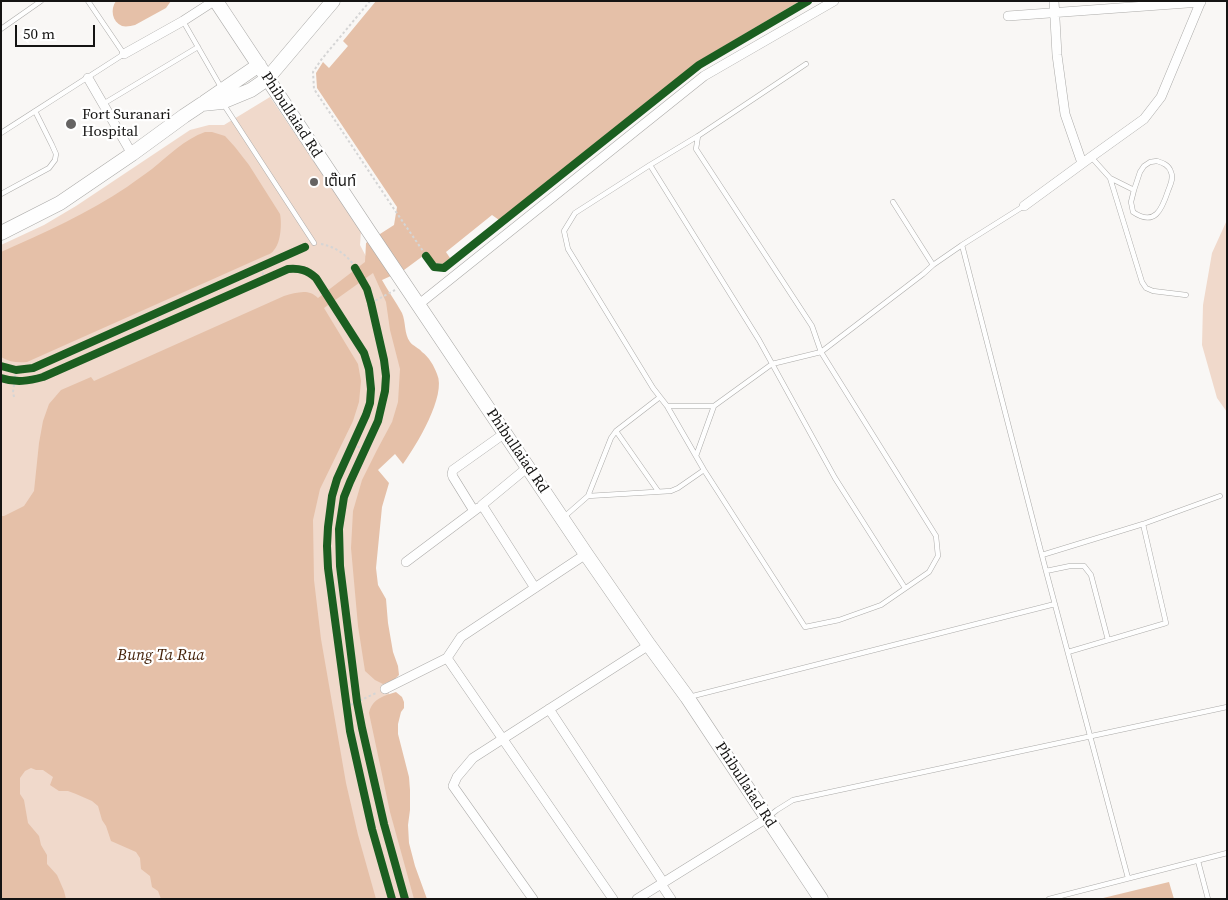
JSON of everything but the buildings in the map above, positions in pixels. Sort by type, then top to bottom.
[{"type":"street","points":[[124,54],[215,1]]},
{"type":"street","name":"Phibullaiad Rd","points":[[215,1],[586,554],[687,697],[819,898]]},
{"type":"street","points":[[418,305],[704,76],[834,1]]},
{"type":"street","points":[[1054,1],[1057,55],[1065,114],[1082,163]]},
{"type":"street","points":[[1,233],[60,203],[202,104],[222,96],[251,90],[267,78],[331,2]]},
{"type":"street","points":[[1008,16],[1201,2],[1161,97],[1144,119],[1024,206]]},
{"type":"street","points":[[222,96],[259,65]]},
{"type":"street","points":[[88,78],[132,154]]},
{"type":"street","points":[[474,511],[453,477],[453,470],[505,433]]},
{"type":"street","points":[[406,562],[474,511],[528,467]]},
{"type":"street","points":[[482,504],[535,588]]},
{"type":"street","points":[[385,689],[447,658],[461,637],[586,554]]},
{"type":"street","points":[[532,899],[453,786],[457,777],[473,758],[649,645]]},
{"type":"street","points":[[447,658],[613,899]]},
{"type":"street","points":[[549,709],[671,899]]},
{"type":"street","points":[[637,899],[767,818]]},
{"type":"lane","points":[[1,29],[41,1]]},
{"type":"lane","points":[[1,133],[124,54],[88,1]]},
{"type":"lane","points":[[183,21],[222,96],[314,243]]},
{"type":"lane","points":[[103,104],[198,47]]},
{"type":"lane","points":[[698,136],[696,148],[812,326],[821,352],[936,536],[938,556],[929,572],[881,605],[838,620],[805,627],[704,470],[667,406],[652,388],[568,249],[564,231],[575,213],[698,136],[806,64]]},
{"type":"lane","points":[[1,194],[49,168],[55,160],[56,154],[35,111]]},
{"type":"lane","points":[[1091,156],[1110,178],[1134,190]]},
{"type":"lane","points":[[1157,161],[1169,167],[1173,177],[1163,207],[1158,213],[1146,217],[1139,216],[1133,212],[1131,202],[1134,190],[1140,172],[1150,162],[1157,161]]},
{"type":"lane","points":[[650,165],[754,332],[835,478],[906,588]]},
{"type":"lane","points":[[1110,178],[1142,282],[1146,288],[1153,291],[1186,295]]},
{"type":"lane","points":[[893,202],[933,266]]},
{"type":"lane","points":[[696,456],[714,406],[772,364],[821,352],[933,266],[1024,206]]},
{"type":"lane","points":[[962,246],[1128,878]]},
{"type":"lane","points":[[563,518],[588,496],[616,431],[660,397]]},
{"type":"lane","points":[[667,406],[714,406]]},
{"type":"lane","points":[[616,431],[658,492]]},
{"type":"lane","points":[[588,496],[671,491],[704,470]]},
{"type":"lane","points":[[1042,555],[1143,524],[1220,496]]},
{"type":"lane","points":[[1068,652],[1166,622],[1143,524]]},
{"type":"lane","points":[[1046,570],[1084,566],[1091,576],[1108,640]]},
{"type":"lane","points":[[687,697],[1055,604]]},
{"type":"lane","points":[[767,818],[793,800],[1227,707]]},
{"type":"lane","points":[[1049,899],[1227,853]]},
{"type":"lane","points":[[1198,861],[1208,899]]},
{"type":"path","points":[[370,1],[320,60],[313,72],[314,89],[426,256]]},
{"type":"path","points":[[1,366],[16,370],[33,368],[314,243],[337,249],[348,258],[367,289],[386,376],[385,391],[378,421],[344,497],[339,545],[340,566],[357,702],[372,773],[405,899]]},
{"type":"path","points":[[256,282],[269,277],[260,268]]},
{"type":"path","points":[[371,303],[393,291]]},
{"type":"path","points":[[156,314],[161,324]]},
{"type":"path","points":[[152,328],[170,320]]},
{"type":"path","points":[[14,397],[16,370]]},
{"type":"path","points":[[4,379],[24,381]]},
{"type":"path","points":[[349,453],[355,440],[364,450]]},
{"type":"path","points":[[347,711],[357,702],[385,689]]},
{"type":"path","points":[[345,698],[347,711]]},
{"type":"shaded area","name":"Bung Ta Rua","points":[[270,97],[361,231],[360,245],[384,291],[403,366],[402,398],[359,508],[390,698],[374,709],[418,899],[1,899],[1,245],[44,225],[76,206],[190,130],[209,125],[224,125]]},
{"type":"shaded area","points":[[1227,220],[1227,412],[1217,398],[1202,345],[1203,305],[1212,253]]},
{"type":"water","points":[[116,1],[171,1],[166,8],[135,25],[122,26],[116,22],[113,15]]},
{"type":"water","name":"Bung Ta Rua","points":[[376,1],[800,1],[697,62],[499,220],[492,215],[446,252],[450,258],[443,264],[435,263],[427,253],[404,270],[382,280],[402,313],[408,339],[431,362],[439,383],[438,394],[429,420],[403,464],[395,454],[378,470],[389,483],[382,507],[376,568],[378,585],[386,599],[388,623],[399,675],[394,680],[383,684],[365,671],[358,626],[351,548],[353,511],[362,480],[392,422],[398,402],[400,369],[390,330],[386,302],[373,273],[324,308],[358,364],[361,381],[359,402],[353,421],[320,489],[313,520],[314,580],[321,639],[346,783],[376,899],[161,899],[158,891],[152,887],[150,876],[141,869],[140,858],[136,852],[111,841],[98,806],[92,801],[76,794],[68,791],[59,791],[50,785],[53,777],[43,770],[31,768],[25,771],[20,778],[20,794],[24,800],[28,823],[39,836],[41,845],[47,855],[47,864],[57,875],[66,899],[1,899],[1,516],[24,506],[34,491],[43,421],[49,404],[61,390],[91,377],[94,381],[284,296],[306,292],[318,298],[365,262],[366,243],[394,225],[397,207],[317,88],[316,73],[323,62],[329,68],[348,46],[343,41]]},
{"type":"water","points":[[205,132],[225,136],[249,165],[280,214],[280,238],[272,252],[27,362],[14,362],[1,357],[1,252],[97,205],[127,187],[184,143]]},
{"type":"water","points":[[396,692],[402,697],[404,702],[404,708],[398,724],[398,734],[409,777],[409,843],[427,899],[414,899],[390,812],[369,713],[375,701]]},
{"type":"water","points":[[1169,882],[1174,899],[1099,899]]},
{"type":"cycle path","points":[[426,256],[434,267],[444,268],[699,65],[808,1]]},
{"type":"cycle path","points":[[1,366],[16,370],[33,368],[305,247]]},
{"type":"cycle path","points":[[355,268],[367,289],[386,376],[385,391],[378,421],[344,497],[339,529],[340,566],[362,728],[384,824],[405,899]]},
{"type":"cycle path","points":[[1,378],[22,381],[43,377],[288,269],[303,270],[316,278],[364,353],[369,369],[370,403],[337,479],[332,496],[327,546],[328,568],[350,731],[372,829],[392,899]]},
{"type":"place","name":"Fort Suranari Hospital","points":[[71,124]]},
{"type":"place","name":"เต๊นท์","points":[[314,182]]}]
